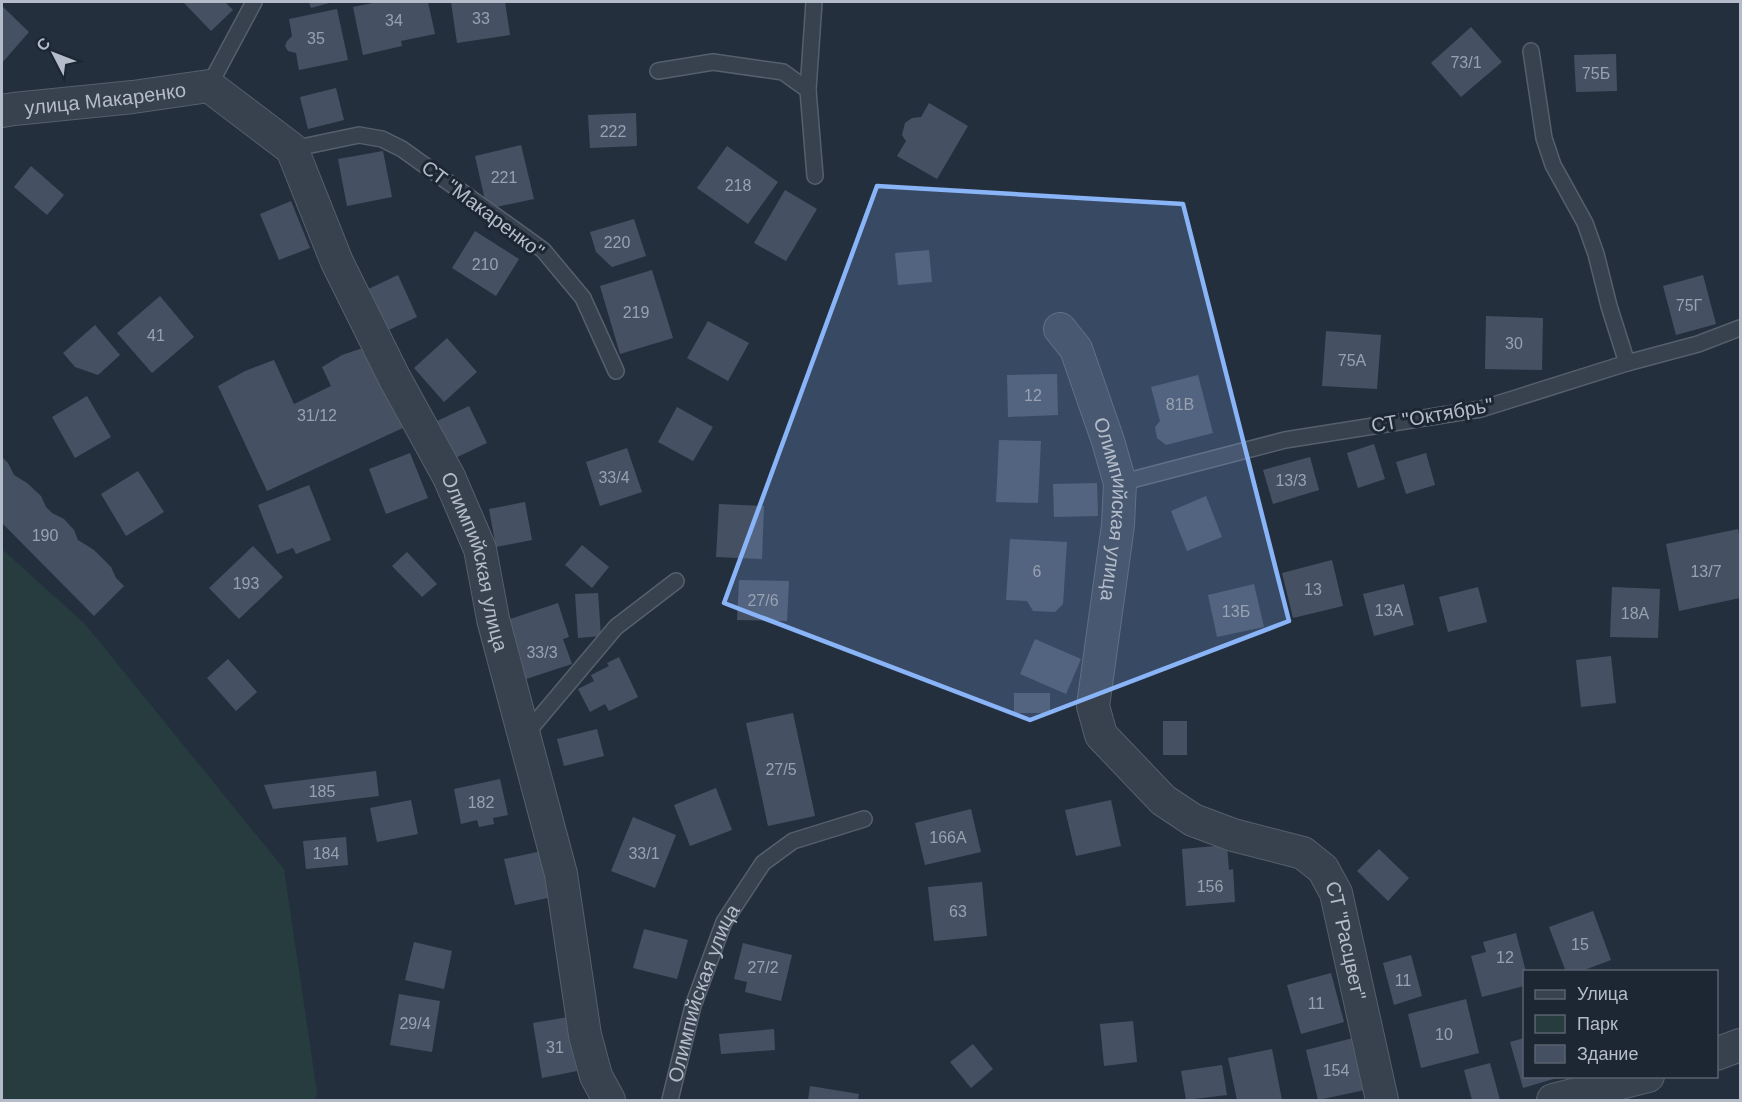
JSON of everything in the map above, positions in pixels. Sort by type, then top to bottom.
[{"type":"street","name":"улица Макаренко","points":[[2,111],[133,97],[208,86]]},
{"type":"street","points":[[208,86],[292,148]]},
{"type":"street","name":"Олимпийская улица","points":[[292,148],[337,262],[394,377],[449,477],[480,549],[493,619],[561,874],[585,1035],[596,1076],[609,1101]]},
{"type":"street","name":"Олимпийская улица","points":[[1060,329],[1076,349],[1120,483],[1118,525],[1093,706],[1101,735],[1125,760]]},
{"type":"street","name":"СТ \"Расцвет\"","points":[[1125,760],[1163,800],[1193,820],[1233,835],[1303,853],[1323,869],[1336,893],[1382,1101]]},
{"type":"street","points":[[1718,1053],[1740,1045]]},
{"type":"street","points":[[1553,1101],[1644,1078]]},
{"type":"lane","points":[[208,86],[254,2]]},
{"type":"lane","points":[[814,2],[808,90],[814,176]]},
{"type":"lane","points":[[1531,51],[1544,138],[1553,165],[1572,197],[1588,233],[1628,363]]},
{"type":"lane","points":[[658,71],[713,62],[783,72],[808,90]]},
{"type":"lane","name":"СТ \"Макаренко\"","points":[[292,148],[359,135],[382,139],[402,149],[543,250],[583,298],[616,371]]},
{"type":"lane","name":"СТ \"Октябрь\"","points":[[1120,483],[1285,440],[1481,409],[1628,363],[1698,344],[1740,328]]},
{"type":"lane","points":[[525,735],[616,627],[676,582]]},
{"type":"lane","name":"Олимпийская улица","points":[[670,1101],[693,1006],[724,922],[763,863],[793,841],[864,819]]},
{"type":"highlighted area","points":[[877,186],[1183,204],[1289,621],[1030,720],[724,603]]},
{"type":"green space","points":[[2,549],[85,624],[284,869],[317,1092],[315,1100],[2,1100]]},
{"type":"building","points":[[183,2],[225,2],[233,10],[211,31]]},
{"type":"building","points":[[309,2],[333,2],[311,8]]},
{"type":"building","points":[[378,2],[428,2],[435,34],[401,41],[402,46],[363,55],[353,7]]},
{"type":"building","points":[[451,2],[505,2],[510,35],[457,43]]},
{"type":"building","points":[[2,6],[29,32],[2,63]]},
{"type":"building","points":[[337,9],[348,60],[299,70],[296,53],[288,51],[285,46],[292,36],[289,19]]},
{"type":"building","points":[[1471,27],[1502,62],[1461,97],[1431,63]]},
{"type":"building","points":[[1616,54],[1617,91],[1576,92],[1574,55]]},
{"type":"building","points":[[336,88],[344,120],[308,129],[300,97]]},
{"type":"building","points":[[929,103],[968,126],[937,179],[897,156],[906,141],[902,135],[905,123],[912,118],[921,117]]},
{"type":"building","points":[[636,113],[637,146],[590,148],[588,115]]},
{"type":"building","points":[[521,145],[534,199],[487,209],[475,156]]},
{"type":"building","points":[[727,146],[778,182],[748,224],[697,188]]},
{"type":"building","points":[[383,151],[392,197],[347,206],[338,159]]},
{"type":"building","points":[[31,166],[64,195],[47,215],[14,187]]},
{"type":"building","points":[[785,190],[817,209],[786,261],[754,243]]},
{"type":"building","points":[[291,201],[310,248],[279,260],[260,214]]},
{"type":"building","points":[[634,219],[646,256],[612,267],[596,252],[590,232]]},
{"type":"building","points":[[475,231],[519,259],[496,296],[452,268]]},
{"type":"building","points":[[929,250],[932,282],[898,285],[895,253]]},
{"type":"building","points":[[652,270],[673,338],[620,354],[600,286]]},
{"type":"building","points":[[398,275],[417,317],[382,333],[362,292]]},
{"type":"building","points":[[1703,275],[1716,324],[1676,335],[1663,286]]},
{"type":"building","points":[[160,296],[194,337],[152,373],[117,333]]},
{"type":"building","points":[[1486,316],[1543,318],[1542,370],[1485,369]]},
{"type":"building","points":[[708,321],[749,343],[728,381],[687,358]]},
{"type":"building","points":[[95,325],[120,355],[98,375],[75,367],[63,353]]},
{"type":"building","points":[[1326,331],[1381,335],[1377,389],[1322,386]]},
{"type":"building","points":[[447,338],[477,372],[444,402],[414,368]]},
{"type":"building","points":[[363,348],[377,379],[384,375],[407,426],[267,491],[218,386],[245,371],[274,360],[294,404],[331,386],[322,367],[342,355]]},
{"type":"building","points":[[1057,374],[1058,415],[1008,417],[1007,375]]},
{"type":"building","points":[[1198,375],[1213,433],[1166,445],[1157,438],[1155,427],[1160,421],[1151,387]]},
{"type":"building","points":[[87,396],[111,437],[75,458],[52,417]]},
{"type":"building","points":[[469,406],[487,443],[453,459],[435,422]]},
{"type":"building","points":[[677,407],[713,427],[693,461],[658,442]]},
{"type":"building","points":[[999,440],[1041,441],[1038,503],[996,502]]},
{"type":"building","points":[[1374,444],[1385,479],[1358,488],[1347,453]]},
{"type":"building","points":[[627,448],[642,492],[600,506],[586,462]]},
{"type":"building","points":[[410,453],[428,498],[386,514],[369,469]]},
{"type":"building","points":[[1426,453],[1435,485],[1406,494],[1396,462]]},
{"type":"building","points":[[2,457],[14,475],[41,496],[52,513],[64,519],[74,530],[78,540],[94,550],[111,567],[116,578],[124,586],[94,616],[2,523]]},
{"type":"building","points":[[1310,457],[1319,490],[1273,504],[1263,470]]},
{"type":"building","points":[[138,471],[164,512],[126,536],[101,494]]},
{"type":"building","points":[[1097,483],[1098,516],[1054,517],[1053,484]]},
{"type":"building","points":[[309,485],[331,540],[296,554],[293,548],[277,554],[258,505]]},
{"type":"building","points":[[1206,496],[1222,537],[1187,551],[1171,511]]},
{"type":"building","points":[[525,502],[532,540],[496,547],[489,509]]},
{"type":"building","points":[[719,504],[764,506],[762,559],[716,557]]},
{"type":"building","points":[[1738,529],[1740,598],[1679,611],[1666,544]]},
{"type":"building","points":[[1010,539],[1067,542],[1063,604],[1055,612],[1033,611],[1027,601],[1006,600]]},
{"type":"building","points":[[582,545],[609,567],[592,588],[565,565]]},
{"type":"building","points":[[253,546],[283,577],[239,619],[209,588]]},
{"type":"building","points":[[407,552],[437,584],[422,597],[392,566]]},
{"type":"building","points":[[1332,560],[1343,606],[1293,618],[1282,573]]},
{"type":"building","points":[[739,580],[789,581],[787,621],[737,620]]},
{"type":"building","points":[[1254,584],[1264,627],[1217,637],[1208,595]]},
{"type":"building","points":[[1404,584],[1414,625],[1374,636],[1363,594]]},
{"type":"building","points":[[1478,587],[1487,622],[1448,632],[1439,597]]},
{"type":"building","points":[[1612,587],[1660,589],[1658,638],[1610,637]]},
{"type":"building","points":[[598,593],[601,636],[578,638],[575,594]]},
{"type":"building","points":[[558,603],[569,637],[563,639],[572,664],[526,679],[507,620]]},
{"type":"building","points":[[1035,639],[1081,659],[1066,694],[1020,674]]},
{"type":"building","points":[[1611,656],[1616,703],[1581,707],[1576,660]]},
{"type":"building","points":[[619,657],[638,697],[609,711],[605,704],[590,712],[578,689],[594,681],[591,675],[609,666],[607,663]]},
{"type":"building","points":[[228,659],[257,692],[236,711],[207,678]]},
{"type":"building","points":[[1014,693],[1050,693],[1050,713],[1014,713]]},
{"type":"building","points":[[793,713],[815,816],[768,826],[746,723]]},
{"type":"building","points":[[1163,721],[1187,721],[1187,755],[1163,755]]},
{"type":"building","points":[[597,729],[604,756],[564,766],[557,739]]},
{"type":"building","points":[[376,771],[379,796],[273,809],[264,785]]},
{"type":"building","points":[[500,779],[508,815],[493,818],[494,824],[479,827],[477,820],[461,824],[454,789]]},
{"type":"building","points":[[716,788],[732,830],[690,846],[674,805]]},
{"type":"building","points":[[411,800],[418,834],[377,842],[370,808]]},
{"type":"building","points":[[1111,800],[1121,846],[1076,856],[1065,810]]},
{"type":"building","points":[[971,809],[981,852],[925,865],[915,823]]},
{"type":"building","points":[[633,817],[676,835],[655,888],[611,871]]},
{"type":"building","points":[[346,837],[348,865],[306,869],[303,841]]},
{"type":"building","points":[[1227,845],[1229,870],[1233,869],[1235,902],[1186,906],[1182,849]]},
{"type":"building","points":[[1379,849],[1409,878],[1388,901],[1357,871]]},
{"type":"building","points":[[542,851],[552,897],[515,905],[504,859]]},
{"type":"building","points":[[982,882],[987,936],[934,941],[928,887]]},
{"type":"building","points":[[1593,911],[1611,960],[1584,970],[1565,970],[1549,927]]},
{"type":"building","points":[[644,929],[688,940],[677,979],[633,968]]},
{"type":"building","points":[[1516,933],[1525,970],[1523,970],[1523,986],[1482,997],[1471,956],[1486,952],[1483,942]]},
{"type":"building","points":[[414,942],[452,951],[444,989],[405,980]]},
{"type":"building","points":[[743,943],[792,955],[781,1001],[745,992],[747,982],[734,979]]},
{"type":"building","points":[[1411,955],[1422,996],[1394,1005],[1383,963]]},
{"type":"building","points":[[1331,973],[1344,1022],[1301,1034],[1287,985]]},
{"type":"building","points":[[399,994],[440,1001],[432,1052],[390,1045]]},
{"type":"building","points":[[1466,999],[1479,1053],[1421,1068],[1408,1014]]},
{"type":"building","points":[[568,1017],[577,1071],[542,1078],[533,1023]]},
{"type":"building","points":[[1133,1021],[1137,1062],[1104,1066],[1100,1024]]},
{"type":"building","points":[[774,1029],[775,1050],[721,1054],[719,1034]]},
{"type":"building","points":[[1353,1038],[1365,1090],[1318,1100],[1306,1050]]},
{"type":"building","points":[[1523,1038],[1523,1078],[1557,1078],[1523,1088],[1510,1042]]},
{"type":"building","points":[[973,1044],[993,1069],[971,1088],[950,1062]]},
{"type":"building","points":[[1272,1049],[1282,1100],[1237,1100],[1228,1058]]},
{"type":"building","points":[[1490,1063],[1500,1100],[1472,1100],[1464,1070]]},
{"type":"building","points":[[1222,1065],[1227,1095],[1186,1100],[1181,1071]]},
{"type":"building","points":[[810,1086],[859,1094],[858,1100],[808,1100]]}]
